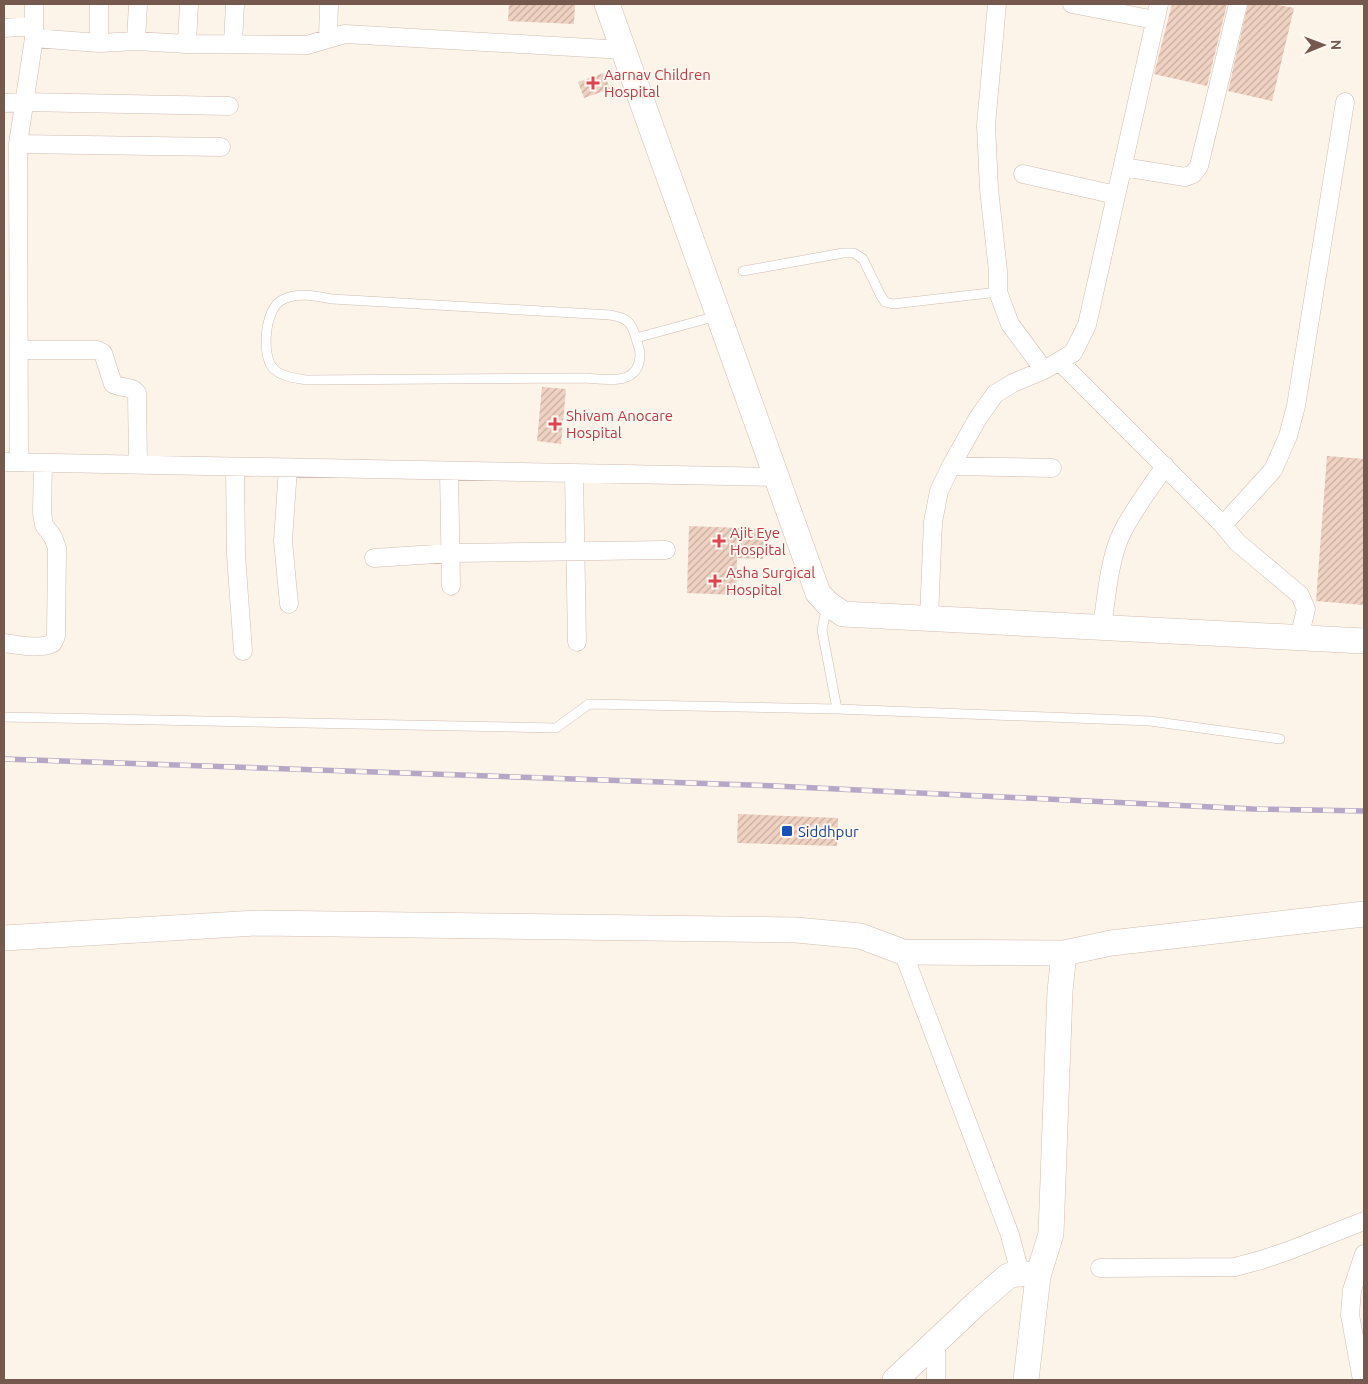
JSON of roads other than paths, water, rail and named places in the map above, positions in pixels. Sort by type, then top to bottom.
[{"type":"street","points":[[34,4],[34,32],[11,191],[14,360],[12,462],[778,477]]},
{"type":"street","points":[[99,4],[99,43]]},
{"type":"street","points":[[136,41],[138,4]]},
{"type":"street","points":[[186,44],[189,4]]},
{"type":"street","points":[[233,43],[236,4]]},
{"type":"street","points":[[328,38],[329,4]]},
{"type":"street","points":[[607,4],[818,592],[827,603],[843,614],[1364,641]]},
{"type":"street","points":[[997,4],[986,125],[989,189],[998,271],[998,292],[1010,324],[1051,366],[1165,466],[1237,542],[1300,595],[1306,609],[1299,638]]},
{"type":"street","points":[[928,618],[933,522],[939,491],[978,418],[995,394],[1073,353],[1087,325],[1157,12],[1072,4]]},
{"type":"street","points":[[1123,167],[1185,177],[1193,174],[1199,166],[1238,4]]},
{"type":"street","points":[[4,28],[99,43],[136,41],[186,44],[306,45],[345,34],[624,50]]},
{"type":"street","points":[[1223,526],[1273,470],[1288,436],[1296,406],[1345,102]]},
{"type":"street","points":[[4,103],[230,106]]},
{"type":"street","points":[[18,144],[221,146]]},
{"type":"street","points":[[1024,174],[1116,194]]},
{"type":"street","points":[[14,360],[97,350],[103,353],[113,384],[131,388],[137,393],[138,464]]},
{"type":"street","points":[[4,643],[40,647],[48,646],[53,643],[56,636],[57,548],[53,537],[44,526],[42,513],[43,462]]},
{"type":"street","points":[[952,466],[1052,468]]},
{"type":"street","points":[[1102,627],[1114,554],[1120,538],[1128,521],[1165,466]]},
{"type":"street","points":[[234,467],[236,555],[243,651]]},
{"type":"street","points":[[288,468],[283,541],[289,604]]},
{"type":"street","points":[[449,471],[451,586]]},
{"type":"street","points":[[574,474],[576,642]]},
{"type":"street","points":[[374,558],[451,554],[666,550]]},
{"type":"street","points":[[4,938],[256,923],[796,930],[860,936],[903,952],[1064,953],[1110,943],[1364,914]]},
{"type":"street","points":[[903,952],[1010,1235],[1029,1275]]},
{"type":"street","points":[[1026,1380],[1029,1275],[1051,1234],[1060,991],[1064,953]]},
{"type":"street","points":[[1100,1268],[1235,1266],[1288,1251],[1364,1221]]},
{"type":"street","points":[[1362,1380],[1360,1341],[1350,1316],[1352,1290],[1364,1254]]},
{"type":"street","points":[[895,1380],[1008,1276],[1029,1275]]},
{"type":"street","points":[[936,1341],[936,1380]]},
{"type":"lane","points":[[743,271],[843,253],[854,253],[863,259],[880,296],[885,302],[893,304],[998,292]]},
{"type":"lane","points":[[309,295],[332,299],[610,315],[623,318],[632,325],[636,338],[640,355],[636,368],[627,378],[616,381],[586,378],[306,380],[283,375],[274,369],[268,360],[265,340],[271,312],[280,301],[309,295]]},
{"type":"lane","points":[[636,338],[719,315]]},
{"type":"lane","points":[[827,603],[822,630],[836,709]]},
{"type":"lane","points":[[4,718],[556,728],[589,704],[836,709],[1150,720],[1280,739]]},
{"type":"railway","points":[[4,759],[775,786],[1253,809],[1364,811]]},
{"type":"place","name":"Aarnav Children Hospital","points":[[593,83]]},
{"type":"place","name":"Shivam Anocare Hospital","points":[[555,424]]},
{"type":"place","name":"Ajit Eye Hospital","points":[[719,541]]},
{"type":"place","name":"Asha Surgical Hospital","points":[[715,581]]},
{"type":"place","name":"Siddhpur","points":[[787,831]]}]
